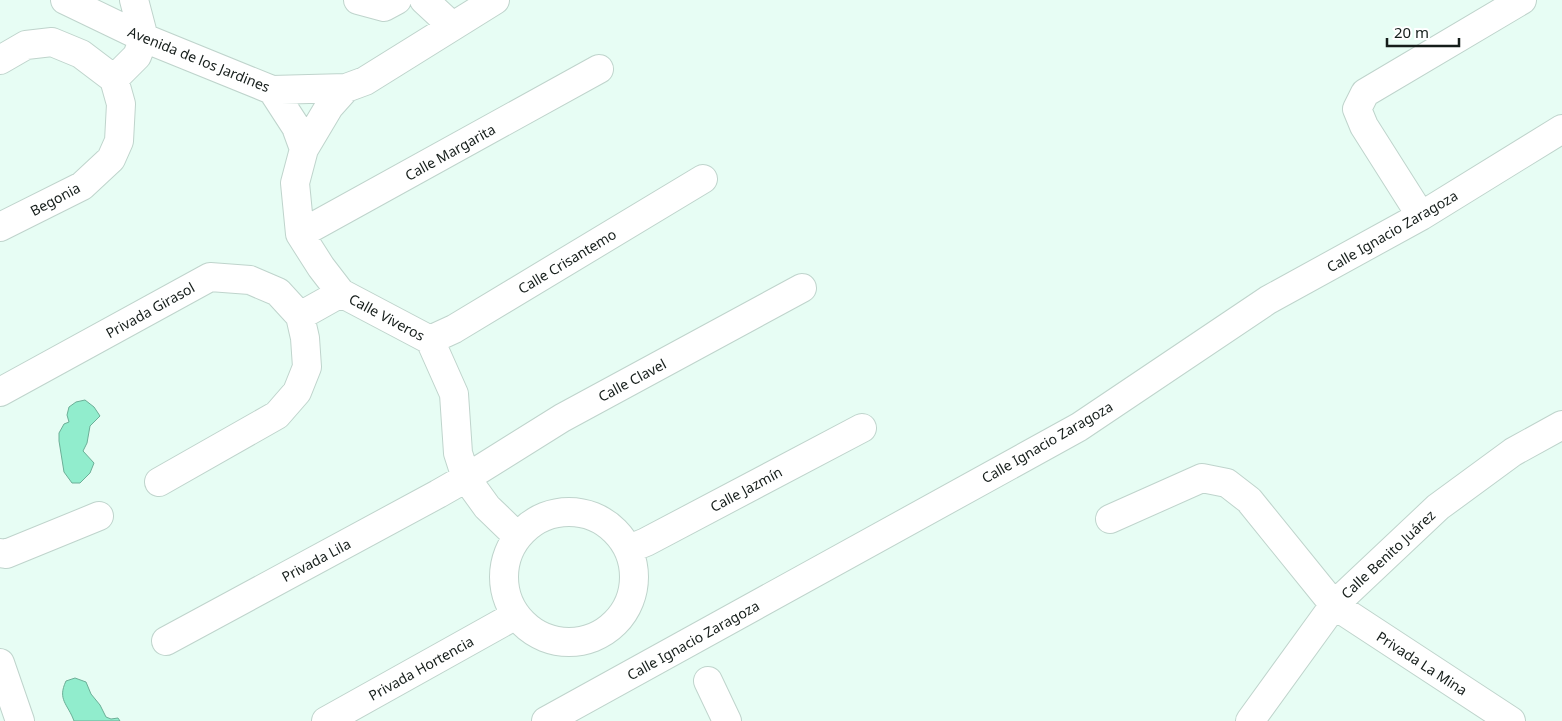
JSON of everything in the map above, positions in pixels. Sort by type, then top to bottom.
[{"type":"street","name":"Avenida de los Jardines","points":[[65,0],[144,38],[272,90],[346,88],[365,81],[494,0]]},
{"type":"street","points":[[0,60],[26,45],[52,42],[81,54],[114,79],[136,56],[144,38],[134,0]]},
{"type":"street","points":[[358,0],[384,7],[397,0]]},
{"type":"street","points":[[424,0],[452,26]]},
{"type":"street","points":[[1421,216],[1364,126],[1358,109],[1361,101],[1365,93],[1522,0]]},
{"type":"street","name":"Calle Margarita","points":[[300,234],[599,69]]},
{"type":"street","name":"Begonia","points":[[0,228],[82,186],[111,160],[119,141],[121,104],[114,79]]},
{"type":"street","name":"Calle Viveros","points":[[346,88],[329,107],[304,149],[295,182],[300,234],[321,267],[341,292],[430,340],[454,394],[458,453],[466,478],[487,507],[518,536]]},
{"type":"street","points":[[272,90],[296,127],[304,149]]},
{"type":"street","name":"Calle Ignacio Zaragoza","points":[[546,721],[1079,427],[1268,300],[1421,216],[1562,129]]},
{"type":"street","name":"Calle Crisantemo","points":[[430,340],[454,329],[702,179]]},
{"type":"street","name":"Privada Girasol","points":[[0,392],[210,277],[250,280],[278,292],[300,316]]},
{"type":"street","name":"Calle Clavel","points":[[466,478],[562,418],[802,288]]},
{"type":"street","points":[[159,482],[277,415],[297,392],[307,367],[305,338],[300,316],[341,292]]},
{"type":"street","name":"Calle Benito Juárez","points":[[1250,721],[1334,605],[1438,506],[1513,452],[1562,425]]},
{"type":"street","name":"Calle Jazmín","points":[[629,549],[646,542],[862,428]]},
{"type":"street","name":"Privada Lila","points":[[166,641],[466,478]]},
{"type":"street","name":"Privada La Mina","points":[[1110,519],[1202,478],[1227,483],[1249,500],[1334,605],[1511,721]]},
{"type":"street","points":[[577,511],[598,518],[616,531],[629,549],[634,570],[633,592],[624,612],[610,629],[591,639],[570,642],[549,639],[531,629],[516,615],[506,596],[504,575],[508,554],[518,536],[534,521],[555,512],[577,511]]},
{"type":"street","points":[[0,554],[6,554],[99,516]]},
{"type":"street","name":"Privada Hortencia","points":[[326,721],[516,615]]},
{"type":"street","points":[[0,663],[20,721]]},
{"type":"street","points":[[708,681],[727,721]]},
{"type":"shaded area","points":[[85,400],[94,407],[100,416],[90,426],[87,443],[83,451],[94,463],[90,473],[80,483],[72,483],[64,472],[59,433],[64,424],[69,422],[67,415],[69,407],[76,402]]},
{"type":"shaded area","points":[[75,678],[86,682],[91,694],[100,705],[106,717],[111,719],[118,718],[120,721],[74,721],[64,702],[63,693],[66,681]]}]
